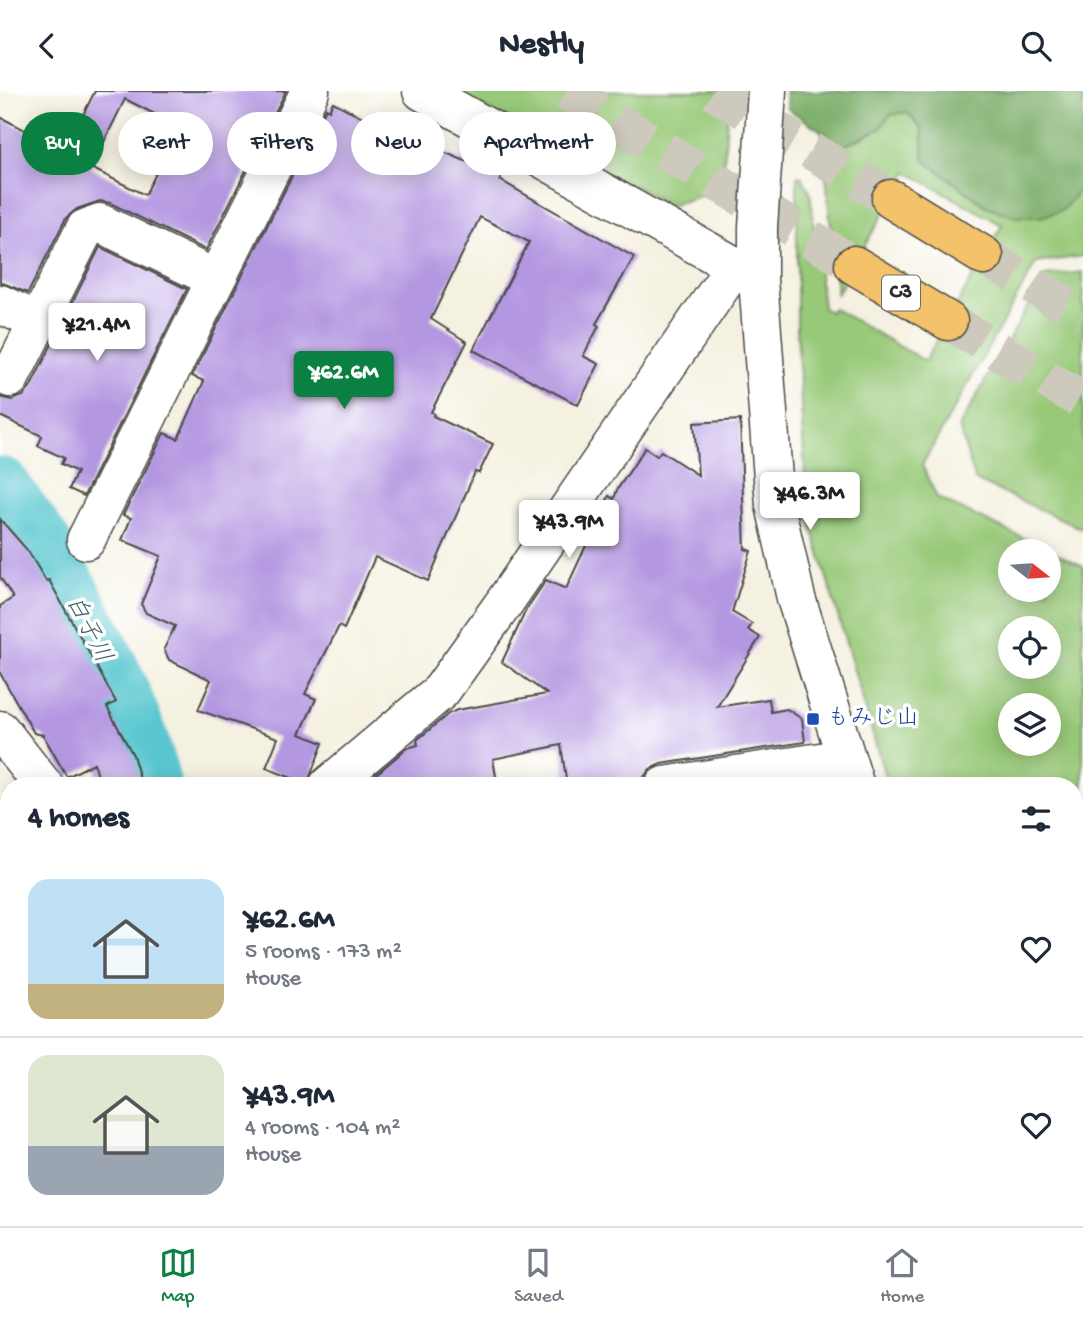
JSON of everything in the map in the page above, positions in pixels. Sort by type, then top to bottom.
[{"type":"highway","points":[[891,199],[984,256]]},
{"type":"highway","name":"C3","points":[[854,265],[948,321]]},
{"type":"street","points":[[86,540],[310,91]]},
{"type":"street","points":[[422,91],[747,273]]},
{"type":"street","points":[[767,91],[758,227],[747,273],[775,505],[796,598],[850,772],[784,777]]},
{"type":"street","points":[[10,378],[85,229],[100,223],[216,279]]},
{"type":"street","points":[[339,777],[441,691],[747,273]]},
{"type":"street","points":[[0,304],[38,323]]},
{"type":"street","points":[[0,730],[37,777]]},
{"type":"green space","points":[[456,91],[729,91],[722,189],[669,206],[640,188],[633,186],[630,190],[604,175],[616,175],[616,112],[493,112]]},
{"type":"green space","points":[[785,91],[1083,91],[1083,185],[1063,210],[1041,217],[1015,217],[986,206],[924,160],[922,129],[907,112],[890,115],[880,129],[844,146],[788,109]]},
{"type":"green space","points":[[907,112],[922,129],[924,160],[986,206],[1063,210],[1083,185],[1083,256],[1036,263],[922,465],[937,498],[1025,539],[998,539],[998,602],[1061,602],[1061,556],[1083,566],[1083,777],[885,777],[807,510],[797,332],[797,176],[801,176],[810,191],[823,308],[830,312],[833,308],[925,361],[1002,225],[907,172],[837,294],[822,133],[844,145],[879,129],[890,115]]},
{"type":"green space","points":[[1083,272],[1083,529],[975,480],[959,427],[1045,276]]},
{"type":"building","points":[[95,91],[286,91],[275,112],[227,112],[227,175],[244,175],[206,250],[110,203],[100,201],[77,209],[66,218],[28,293],[0,282],[0,117],[21,128],[21,175],[104,174],[145,195],[155,175],[213,175],[213,112],[151,112],[125,99],[104,142],[104,112],[84,112]]},
{"type":"building","points":[[333,102],[352,112],[351,175],[445,175],[445,152],[459,158],[459,175],[501,176],[500,180],[634,257],[596,324],[599,326],[583,356],[599,364],[578,405],[473,350],[529,242],[480,217],[431,319],[467,342],[431,412],[433,416],[493,444],[479,473],[475,472],[428,581],[375,557],[344,629],[339,626],[305,694],[316,699],[300,734],[323,743],[310,777],[289,777],[266,768],[278,738],[198,710],[211,680],[169,660],[164,649],[175,626],[146,613],[141,604],[161,556],[122,540],[131,518],[123,515],[164,433],[178,439],[204,381],[192,376],[292,175],[337,175],[337,112],[324,112],[326,108],[329,110]]},
{"type":"building","points":[[100,247],[187,289],[84,496],[69,489],[77,472],[61,464],[64,458],[38,446],[42,436],[0,416],[0,397],[12,400],[23,396],[30,388]]},
{"type":"building","points":[[740,420],[745,549],[751,551],[732,612],[752,624],[748,630],[760,637],[717,707],[769,699],[771,712],[787,709],[802,719],[805,742],[661,764],[650,769],[644,777],[566,777],[561,745],[493,759],[496,777],[373,777],[407,748],[418,745],[417,740],[448,714],[457,710],[547,694],[502,662],[526,610],[546,580],[566,589],[609,496],[614,499],[617,490],[645,448],[657,456],[661,451],[698,475],[694,423]]},
{"type":"building","points":[[0,519],[28,551],[46,581],[49,580],[116,702],[107,707],[133,755],[139,777],[98,777],[94,763],[67,777],[43,735],[34,733],[0,673],[0,606],[13,598],[0,577]]},
{"type":"waterway","name":"白子川","points":[[0,487],[44,548],[94,639],[133,727],[149,777]]},
{"type":"tunnel","points":[[566,91],[854,265]]},
{"type":"tunnel","points":[[713,91],[891,199]]},
{"type":"tunnel","points":[[984,256],[1083,315]]},
{"type":"tunnel","points":[[948,321],[1083,401]]},
{"type":"place","name":"もみじ山","points":[[813,719]]}]
